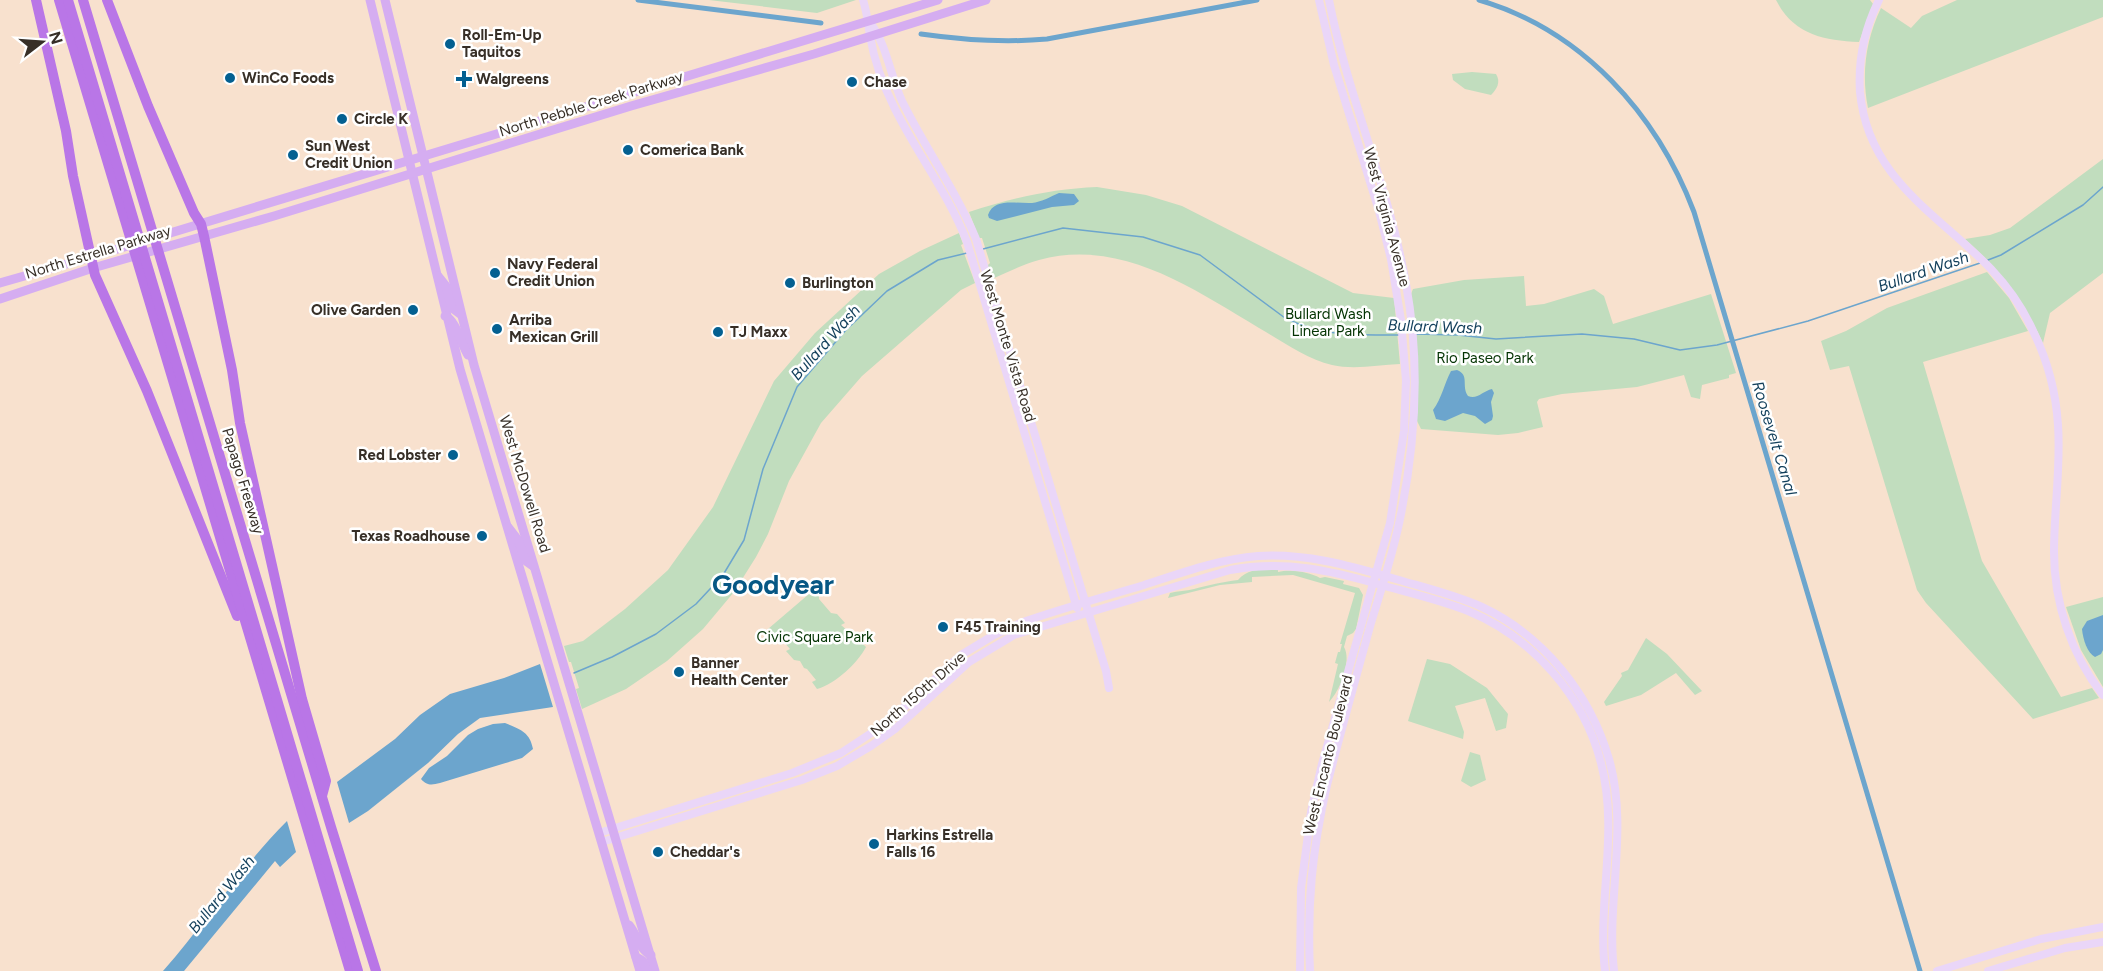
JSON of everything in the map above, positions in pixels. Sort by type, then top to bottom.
[{"type":"highway","points":[[36,0],[66,131],[73,176],[92,263],[165,435],[236,613],[251,643]]},
{"type":"highway","points":[[58,0],[129,219]]},
{"type":"highway","points":[[68,0],[251,643],[350,971]]},
{"type":"highway","name":"Papago Freeway","points":[[83,0],[322,797],[376,967]]},
{"type":"highway","points":[[107,0],[148,106],[186,195],[201,224],[232,370],[240,423],[302,699],[326,781],[322,797]]},
{"type":"highway","points":[[147,281],[358,971]]},
{"type":"highway","points":[[322,879],[342,971]]},
{"type":"main road","name":"West McDowell Road","points":[[370,0],[445,316],[640,971]]},
{"type":"main road","name":"West McDowell Road","points":[[385,0],[474,365],[655,971]]},
{"type":"main road","name":"North Pebble Creek Parkway","points":[[201,224],[938,0]]},
{"type":"main road","name":"North Pebble Creek Parkway","points":[[204,236],[986,0]]},
{"type":"main road","points":[[375,20],[389,16]]},
{"type":"main road","points":[[741,74],[747,64],[772,56],[783,47]]},
{"type":"main road","points":[[309,206],[311,199],[328,193],[329,184]]},
{"type":"main road","name":"North Estrella Parkway","points":[[0,299],[201,224]]},
{"type":"main road","name":"North Estrella Parkway","points":[[0,283],[204,236]]},
{"type":"main road","points":[[435,272],[446,286],[453,308],[460,314]]},
{"type":"main road","points":[[445,316],[449,316],[454,322],[461,344],[474,365]]},
{"type":"main road","points":[[505,523],[518,540],[526,561],[533,566]]},
{"type":"main road","points":[[625,920],[634,931],[644,952],[651,955]]},
{"type":"main road","points":[[636,957],[643,961],[647,971]]},
{"type":"street","name":"West Monte Vista Road","points":[[863,0],[875,35],[883,81],[895,109],[971,241],[1032,443],[1077,610]]},
{"type":"street","name":"West Virginia Avenue","points":[[1319,0],[1336,74],[1388,244],[1401,320],[1406,381],[1404,431],[1379,579]]},
{"type":"street","name":"West Virginia Avenue","points":[[1329,0],[1345,72],[1398,249],[1414,348],[1410,462],[1399,526],[1379,579]]},
{"type":"street","points":[[1879,0],[1869,24],[1862,55],[1860,84],[1862,107],[1875,146],[1888,169],[1904,189],[2002,281],[2028,320],[2045,361],[2054,393],[2058,427],[2054,552],[2057,588],[2070,638],[2087,672],[2103,695]]},
{"type":"street","name":"West Monte Vista Road","points":[[1032,443],[1087,607],[1109,688]]},
{"type":"street","name":"North 150th Drive","points":[[600,837],[810,777],[847,761],[891,726],[955,661],[974,646],[1017,624],[1077,610],[1228,565],[1296,566],[1379,579]]},
{"type":"street","points":[[1379,579],[1468,611],[1512,635],[1552,672],[1577,707],[1596,748],[1607,797],[1609,823],[1604,940],[1605,971]]},
{"type":"street","points":[[1379,579],[1470,602],[1509,622],[1538,644],[1554,661],[1588,707],[1609,760],[1617,800],[1618,832],[1612,947],[1614,971]]},
{"type":"street","name":"West Encanto Boulevard","points":[[1300,971],[1301,888],[1311,812],[1379,579]]},
{"type":"street","name":"West Encanto Boulevard","points":[[1310,971],[1310,886],[1319,821],[1379,579]]},
{"type":"street","points":[[1937,971],[2041,939],[2103,927]]},
{"type":"street","points":[[1988,971],[2056,951],[2103,942]]},
{"type":"green space","points":[[709,0],[856,0],[817,13]]},
{"type":"green space","points":[[1776,0],[1870,0],[1873,4],[1859,42],[1833,40],[1801,28],[1783,12]]},
{"type":"green space","points":[[1957,0],[2103,0],[2103,17],[1868,108],[1865,82],[1866,57],[1868,44],[1881,8],[1911,28],[1922,16]]},
{"type":"green space","points":[[1472,72],[1496,74],[1498,85],[1491,95],[1465,89],[1453,80],[1452,74]]},
{"type":"green space","points":[[2103,159],[2103,273],[2050,313],[2043,343],[2028,313],[2010,286],[1965,239],[1990,235],[2010,228]]},
{"type":"green space","name":"Bullard Wash Linear Park","points":[[1097,187],[1146,195],[1182,206],[1353,293],[1394,298],[1400,364],[1349,367],[1313,359],[1208,297],[1154,271],[1127,261],[1098,256],[1069,255],[1039,260],[992,279],[988,265],[990,263],[982,238],[979,238],[969,212],[1032,195]]},
{"type":"green space","points":[[959,233],[975,283],[961,290],[862,376],[821,423],[789,481],[768,534],[734,592],[703,629],[667,661],[626,689],[582,709],[576,689],[579,688],[564,646],[583,641],[625,609],[668,570],[713,507],[774,381],[815,333],[879,274]]},
{"type":"green space","points":[[1987,272],[2009,298],[2028,331],[1923,362],[1982,561],[2061,697],[2092,688],[2099,698],[2033,719],[1926,603],[1917,590],[1849,366],[1830,370],[1821,341],[1846,331],[1887,308]]},
{"type":"green space","name":"Rio Paseo Park","points":[[1524,276],[1526,306],[1544,304],[1594,289],[1604,296],[1613,324],[1711,294],[1736,373],[1729,375],[1729,378],[1702,385],[1700,399],[1691,397],[1684,375],[1637,387],[1562,394],[1539,399],[1537,402],[1543,427],[1518,433],[1498,435],[1421,429],[1417,421],[1411,294],[1413,289],[1464,280]]},
{"type":"green space","points":[[1278,569],[1278,572],[1300,572],[1320,578],[1344,581],[1343,584],[1359,588],[1363,595],[1356,629],[1347,636],[1344,647],[1347,660],[1344,676],[1329,702],[1338,664],[1335,663],[1355,593],[1293,575],[1252,577],[1252,582],[1220,585],[1168,598],[1170,593],[1238,580],[1246,573]]},
{"type":"green space","name":"Civic Square Park","points":[[816,588],[823,596],[819,596],[819,599],[831,613],[837,614],[845,623],[841,625],[855,641],[861,642],[866,647],[845,672],[831,683],[817,689],[812,682],[816,680],[800,661],[794,660],[786,651],[790,649],[778,635],[772,635],[768,629]]},
{"type":"green space","points":[[2103,597],[2103,687],[2081,650],[2066,607]]},
{"type":"green space","points":[[1646,638],[1667,654],[1702,691],[1695,695],[1676,673],[1641,695],[1606,706],[1604,702],[1622,676],[1621,673],[1628,670]]},
{"type":"green space","points":[[1427,659],[1450,664],[1487,688],[1508,714],[1506,728],[1496,731],[1485,698],[1455,706],[1464,732],[1463,739],[1408,721]]},
{"type":"green space","points":[[1470,752],[1480,755],[1486,780],[1471,787],[1461,781]]},
{"type":"water","points":[[1059,193],[1074,194],[1079,201],[1074,205],[1052,207],[997,221],[989,218],[988,215],[991,209],[1001,204],[1035,202]]},
{"type":"water","points":[[1457,370],[1463,375],[1468,396],[1477,396],[1492,389],[1494,393],[1491,402],[1492,420],[1485,424],[1475,416],[1463,413],[1445,421],[1436,419],[1433,410],[1451,371]]},
{"type":"water","points":[[2103,615],[2103,650],[2095,657],[2086,645],[2082,629],[2087,621]]},
{"type":"water","points":[[540,664],[553,707],[480,718],[458,734],[428,763],[368,811],[349,823],[337,782],[395,739],[420,715],[450,694],[504,678]]},
{"type":"water","points":[[505,723],[520,729],[532,743],[533,749],[522,758],[437,784],[428,784],[421,779],[429,768],[447,756],[468,735],[493,724]]},
{"type":"water","points":[[287,821],[296,852],[280,867],[275,861],[184,971],[163,971],[254,857]]},
{"type":"waterway","name":"Roosevelt Canal","points":[[638,0],[821,23]]},
{"type":"waterway","name":"Roosevelt Canal","points":[[921,34],[984,40],[1047,39],[1257,0]]},
{"type":"waterway","name":"Roosevelt Canal","points":[[1479,0],[1516,14],[1551,32],[1583,54],[1611,80],[1637,110],[1659,142],[1678,176],[1694,212],[1920,971]]},
{"type":"waterway","name":"Bullard Wash","points":[[1988,260],[2001,255],[2083,205],[2103,187]]},
{"type":"waterway","name":"Bullard Wash","points":[[983,249],[1063,228],[1143,237],[1200,255],[1285,318],[1299,324],[1341,334],[1399,335]]},
{"type":"waterway","name":"Bullard Wash","points":[[574,673],[612,657],[656,634],[696,604],[723,575],[744,540],[763,469],[797,387],[845,331],[887,291],[938,260],[967,253]]},
{"type":"waterway","name":"Bullard Wash","points":[[1415,334],[1496,339],[1582,334],[1634,339],[1680,350],[1717,345],[1808,321],[1980,263]]},
{"type":"place","name":"Roll-Em-Up Taquitos","points":[[450,44]]},
{"type":"place","name":"WinCo Foods","points":[[230,78]]},
{"type":"place","name":"Walgreens","points":[[464,79]]},
{"type":"place","name":"Chase","points":[[852,82]]},
{"type":"place","name":"Circle K","points":[[342,119]]},
{"type":"place","name":"Comerica Bank","points":[[628,150]]},
{"type":"place","name":"Sun West Credit Union","points":[[293,155]]},
{"type":"place","name":"Navy Federal Credit Union","points":[[495,273]]},
{"type":"place","name":"Burlington","points":[[790,283]]},
{"type":"place","name":"Olive Garden","points":[[413,310]]},
{"type":"place","name":"Arriba Mexican Grill","points":[[497,329]]},
{"type":"place","name":"TJ Maxx","points":[[718,332]]},
{"type":"place","name":"Red Lobster","points":[[453,455]]},
{"type":"place","name":"Texas Roadhouse","points":[[482,536]]},
{"type":"place","name":"F45 Training","points":[[943,627]]},
{"type":"place","name":"Banner Health Center","points":[[679,672]]},
{"type":"place","name":"Harkins Estrella Falls 16","points":[[874,844]]},
{"type":"place","name":"Cheddar's","points":[[658,852]]},
{"type":"district","name":"Goodyear","points":[[773,585]]}]
